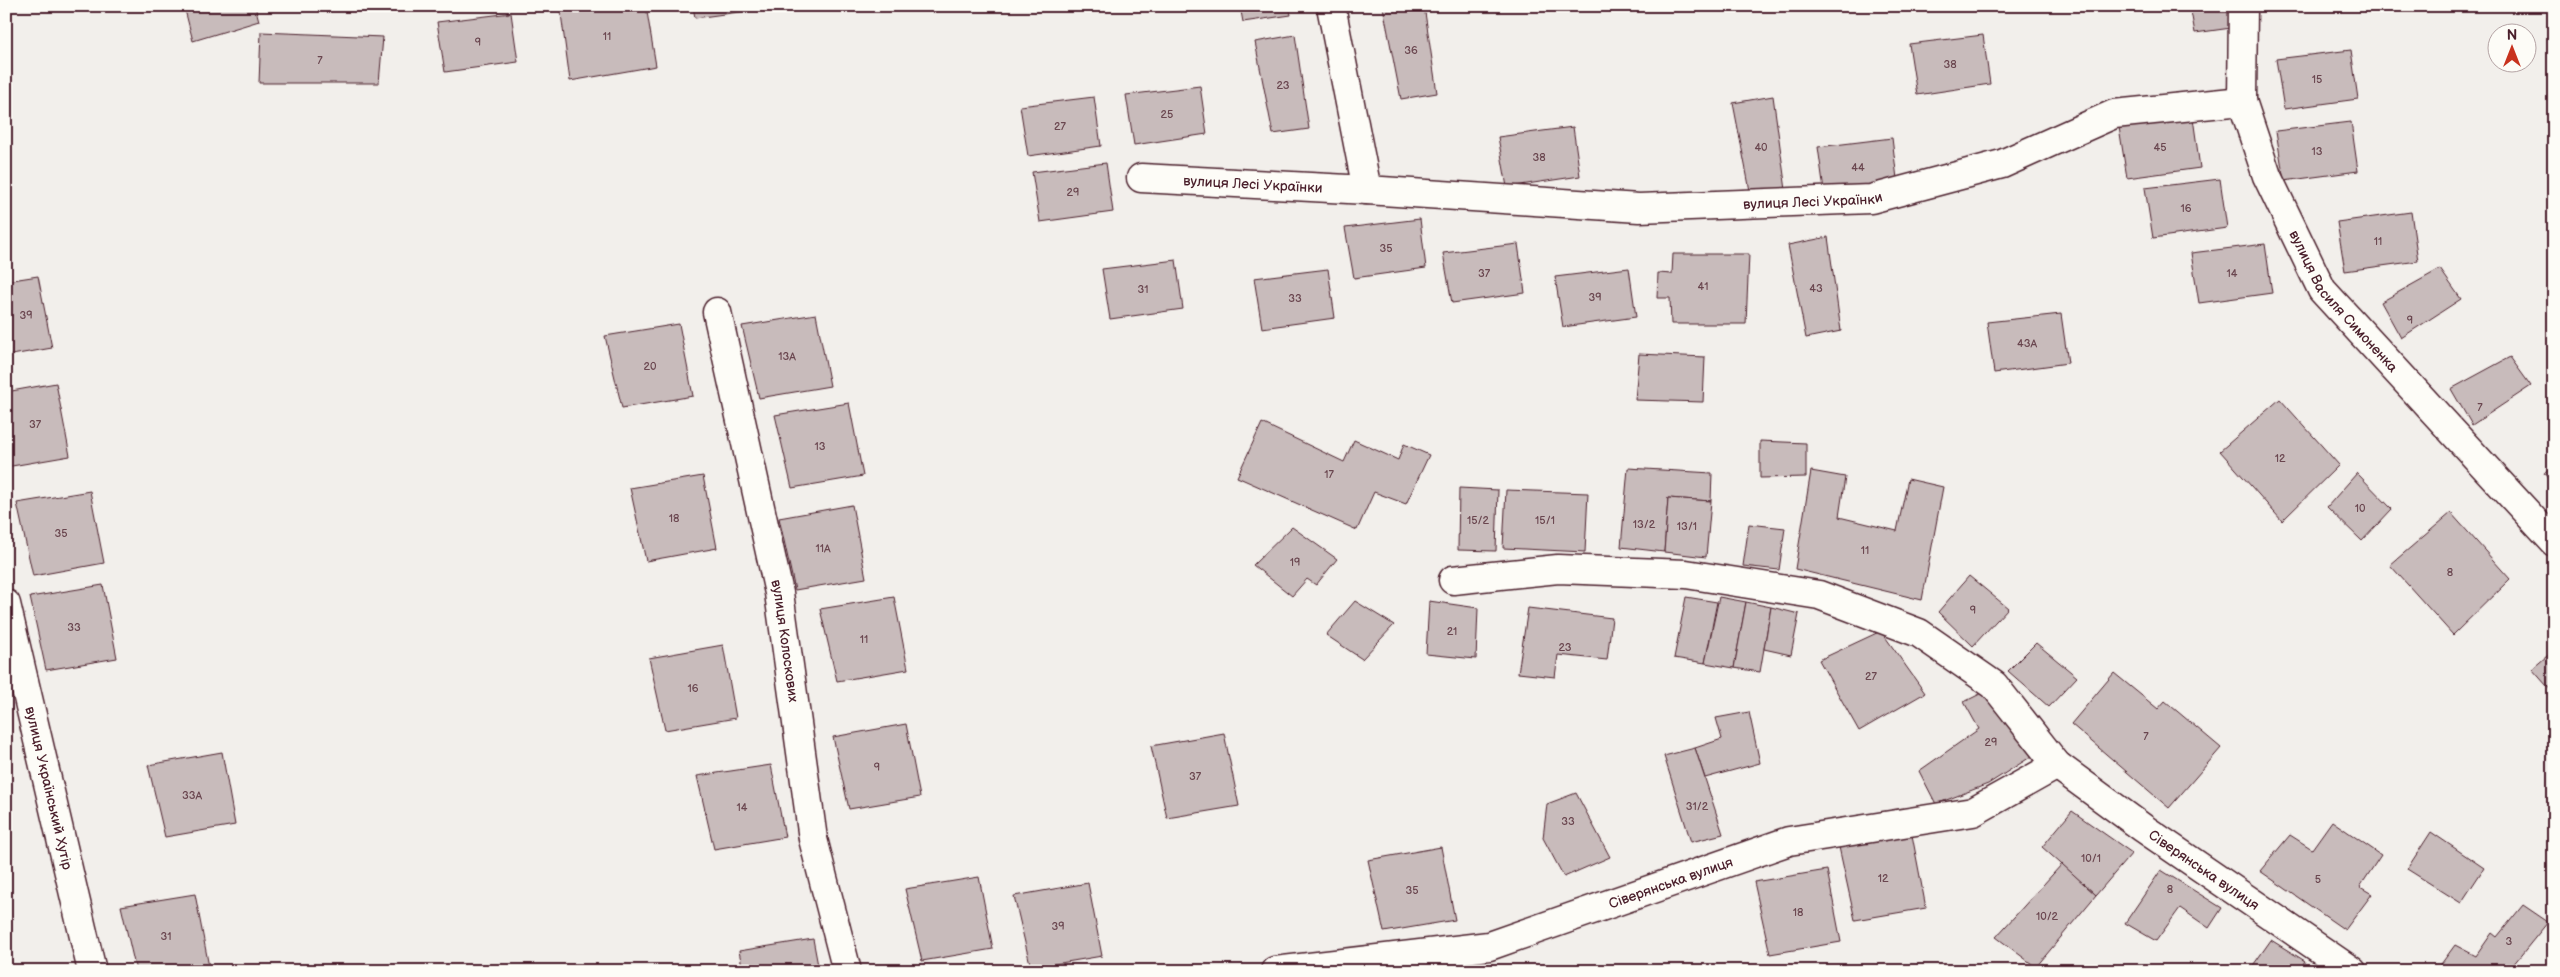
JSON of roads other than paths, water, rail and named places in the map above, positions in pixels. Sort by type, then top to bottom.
[{"type":"street","points":[[1331,6],[1367,190]]},
{"type":"street","name":"вулиця Василя Симоненка","points":[[2243,6],[2242,101],[2267,176],[2322,290],[2554,542]]},
{"type":"street","name":"вулиця Лесі Українки","points":[[1141,178],[1367,190],[1639,208],[1871,199],[2002,164],[2114,114],[2242,101]]},
{"type":"street","name":"вулиця Колоскових","points":[[717,312],[779,593],[813,839],[847,971]]},
{"type":"street","name":"Сіверянська вулиця","points":[[1453,580],[1558,569],[1686,574],[1819,595],[1918,633],[1994,685],[2057,765],[2144,828],[2352,971]]},
{"type":"street","name":"вулиця Український Хутір","points":[[6,604],[92,971]]},
{"type":"street","name":"Сіверянська вулиця","points":[[1275,971],[1490,946],[1789,841],[1974,812],[2057,765]]}]
